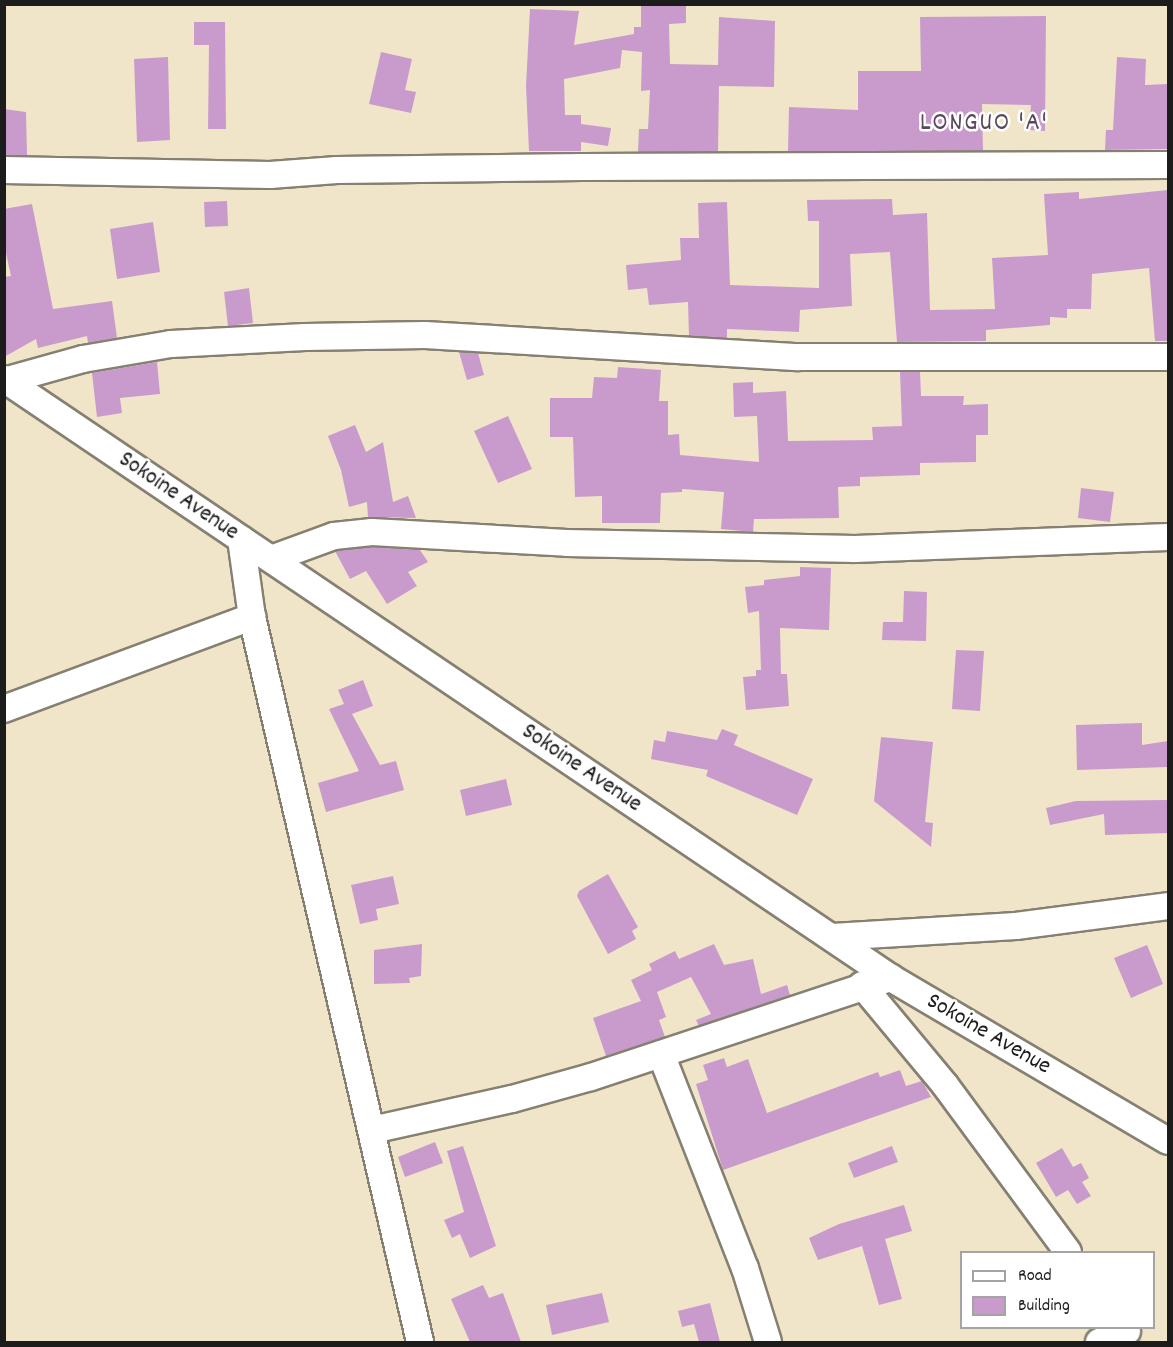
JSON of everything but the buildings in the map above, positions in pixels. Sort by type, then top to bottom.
[{"type":"street","points":[[4,171],[270,175],[337,170],[593,167],[1168,165]]},
{"type":"street","points":[[5,380],[83,359],[171,344],[305,337],[437,336],[798,357],[1168,357]]},
{"type":"street","name":"Sokoine Avenue","points":[[5,380],[891,978],[1168,1141]]},
{"type":"street","points":[[271,559],[334,536],[372,532],[578,543],[855,549],[1168,537]]},
{"type":"street","points":[[241,539],[252,616],[420,1342]]},
{"type":"street","points":[[4,709],[252,616]]},
{"type":"street","points":[[832,937],[1016,926],[1168,906]]},
{"type":"street","points":[[372,1130],[512,1099],[661,1054],[862,985],[891,978]]},
{"type":"street","points":[[862,985],[945,1085],[1067,1251]]},
{"type":"street","points":[[661,1054],[745,1268],[768,1342]]},
{"type":"street","points":[[1098,1342],[1129,1334]]},
{"type":"district","name":"LONGUO 'A'","points":[[984,124]]}]
